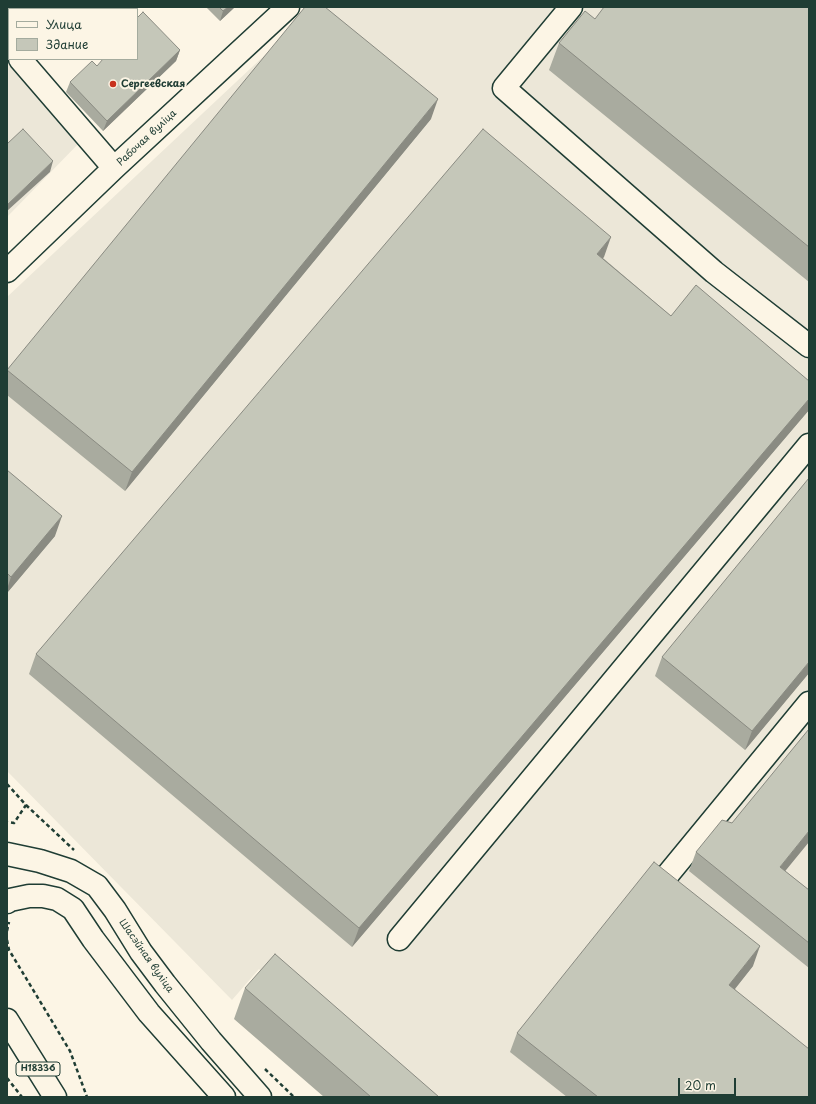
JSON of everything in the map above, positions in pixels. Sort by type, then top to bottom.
[{"type":"street","name":"Рабочая вуліца","points":[[7,271],[114,168],[288,7]]},
{"type":"street","points":[[571,7],[504,88],[714,272],[809,346]]},
{"type":"street","points":[[21,60],[114,168]]},
{"type":"street","points":[[399,939],[809,445]]},
{"type":"street","points":[[665,878],[809,703]]},
{"type":"street","name":"Шасэйная вуліца","points":[[7,854],[40,861],[71,871],[97,886],[115,910],[141,952],[165,984],[211,1042],[260,1097]]},
{"type":"street","points":[[7,902],[29,896],[43,896],[57,899],[73,909],[93,939],[149,1013],[224,1097]]},
{"type":"street","points":[[7,1007],[14,1035]]},
{"type":"street","name":"Н18336","points":[[7,1020],[14,1035],[55,1097]]},
{"type":"path","points":[[7,784],[26,805],[14,823],[7,822]]},
{"type":"path","points":[[7,940],[9,950],[70,1051],[87,1097]]},
{"type":"path","points":[[7,1078],[22,1097]]},
{"type":"path","points":[[7,1084],[11,1082]]},
{"type":"shaded area","points":[[316,7],[809,7],[809,1097],[404,1097],[259,969],[232,1000],[7,771],[7,297]]},
{"type":"shaded area","points":[[7,52],[8,60],[14,60],[82,140],[7,217]]},
{"type":"building","points":[[8,7],[55,8],[9,8]]},
{"type":"building","points":[[219,7],[228,7],[223,11]]},
{"type":"building","points":[[305,7],[325,7],[438,99],[132,472],[7,370]]},
{"type":"building","points":[[604,7],[809,7],[809,247],[559,43],[585,11],[595,19]]},
{"type":"building","name":"Сергеевская","points":[[143,12],[180,50],[107,121],[70,82],[92,61],[97,66],[102,60],[138,60],[138,17]]},
{"type":"building","points":[[23,129],[53,161],[7,205],[7,144]]},
{"type":"building","points":[[483,129],[611,237],[597,254],[671,316],[696,285],[809,381],[809,399],[359,928],[36,654]]},
{"type":"building","points":[[7,470],[62,516],[11,577],[7,573]]},
{"type":"building","points":[[809,478],[809,662],[752,731],[662,657]]},
{"type":"building","points":[[809,729],[809,831],[780,867],[809,890],[809,943],[696,852],[722,820],[732,823]]},
{"type":"building","points":[[654,862],[760,946],[729,985],[809,1049],[809,1097],[598,1097],[517,1033]]},
{"type":"building","points":[[275,954],[439,1097],[371,1097],[245,988]]},
{"type":"place","name":"Сергеевская","points":[[113,84]]}]
